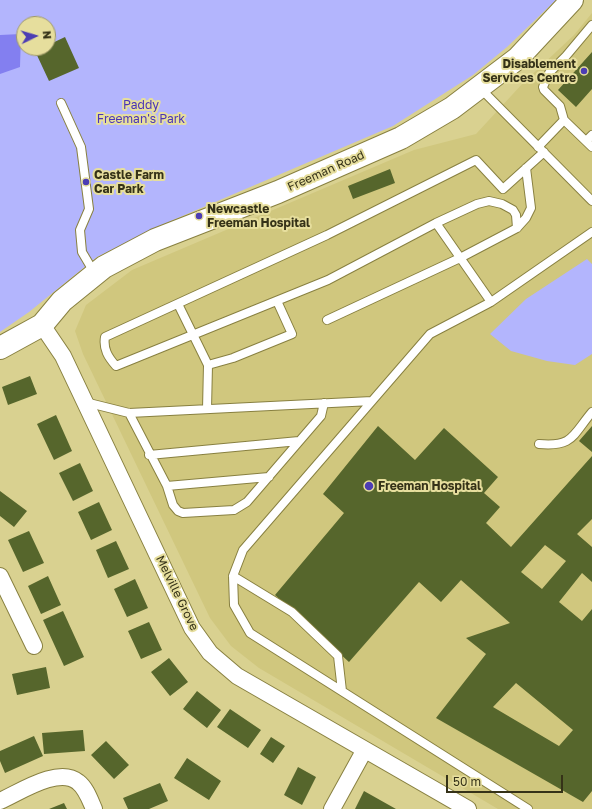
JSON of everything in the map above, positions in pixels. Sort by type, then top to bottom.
[{"type":"street","name":"Freeman Road","points":[[0,348],[42,325],[62,301],[104,267],[155,240],[278,192],[401,138],[452,108],[518,58],[572,0]]},
{"type":"street","name":"Melville Grove","points":[[42,325],[63,356],[192,628],[210,653],[237,676],[364,751],[468,809]]},
{"type":"street","points":[[0,576],[34,646]]},
{"type":"street","points":[[332,809],[364,751]]},
{"type":"street","points":[[0,801],[52,778],[68,776],[79,782],[94,809]]},
{"type":"lane","points":[[592,25],[566,56],[549,72],[543,87],[544,90],[560,106],[564,120],[589,144],[592,135]]},
{"type":"lane","points":[[479,87],[592,201]]},
{"type":"lane","points":[[60,102],[81,147],[89,209],[80,230],[82,252],[95,274]]},
{"type":"lane","points":[[517,228],[516,215],[513,210],[502,204],[489,201],[477,204],[436,223],[328,280],[116,366],[108,356],[104,344],[104,337],[326,235],[476,160],[503,189],[526,168],[564,120]]},
{"type":"lane","points":[[327,320],[460,258],[517,228],[532,208],[526,168]]},
{"type":"lane","points":[[436,223],[491,302]]},
{"type":"lane","points":[[528,809],[250,633],[234,605],[233,576],[243,550],[430,334],[491,302],[592,232]]},
{"type":"lane","points":[[208,365],[233,358],[292,334],[277,301]]},
{"type":"lane","points":[[178,304],[208,365],[207,409]]},
{"type":"lane","points":[[85,402],[129,413],[372,401]]},
{"type":"lane","points":[[129,413],[149,455],[167,486],[173,506],[178,511],[183,513],[234,510],[247,502],[321,416],[324,403]]},
{"type":"lane","points":[[539,444],[555,446],[567,443],[592,412]]},
{"type":"lane","points":[[149,455],[299,441]]},
{"type":"lane","points":[[167,486],[269,477]]},
{"type":"lane","points":[[233,576],[292,612],[338,656],[342,691]]},
{"type":"shaded area","name":"Freeman Hospital","points":[[592,13],[592,809],[498,809],[259,668],[231,646],[210,618],[83,354],[75,331],[86,305],[132,270],[414,150],[476,134],[523,83],[574,35]]},
{"type":"shaded area","points":[[16,34],[16,56],[20,56],[20,67],[0,74],[0,35]]},
{"type":"green space","name":"Paddy Freeman's Park","points":[[0,0],[556,0],[507,47],[473,75],[393,126],[159,226],[97,257],[29,312],[0,332]]},
{"type":"green space","points":[[587,259],[592,264],[592,354],[575,365],[547,361],[511,351],[490,334],[526,299]]},
{"type":"building","points":[[65,37],[79,68],[49,81],[37,56],[56,56],[56,41]]},
{"type":"building","name":"Disablement Services Centre","points":[[592,52],[592,89],[576,107],[558,90]]},
{"type":"building","points":[[390,169],[395,183],[353,199],[348,186]]},
{"type":"building","points":[[30,376],[37,394],[8,405],[2,387]]},
{"type":"building","points":[[56,415],[72,451],[54,460],[37,424]]},
{"type":"building","points":[[378,426],[415,460],[444,428],[498,477],[484,493],[500,507],[486,523],[511,547],[592,456],[592,519],[577,534],[592,547],[592,582],[582,573],[559,602],[582,621],[592,609],[592,791],[583,802],[436,718],[486,654],[466,638],[510,623],[461,580],[441,602],[419,582],[349,662],[275,595],[344,513],[323,494]],"holes":[[[545,545],[566,561],[542,589],[521,572]],[[516,683],[573,730],[559,746],[493,707]]]},
{"type":"building","points":[[592,426],[592,452],[579,441]]},
{"type":"building","points":[[80,463],[93,491],[73,501],[59,473]]},
{"type":"building","points":[[0,491],[27,511],[14,527],[0,516]]},
{"type":"building","points":[[99,502],[112,530],[91,540],[78,512]]},
{"type":"building","points":[[29,531],[44,563],[23,572],[8,540]]},
{"type":"building","points":[[116,541],[129,569],[108,578],[96,550]]},
{"type":"building","points":[[48,576],[61,605],[41,614],[28,586]]},
{"type":"building","points":[[135,579],[148,608],[127,617],[114,589]]},
{"type":"building","points":[[63,611],[84,657],[64,666],[43,620]]},
{"type":"building","points":[[149,622],[162,650],[141,659],[128,631]]},
{"type":"building","points":[[169,658],[188,682],[170,696],[151,672]]},
{"type":"building","points":[[46,667],[50,688],[17,695],[12,674]]},
{"type":"building","points":[[197,691],[221,710],[207,728],[183,709]]},
{"type":"building","points":[[230,709],[261,730],[248,748],[217,727]]},
{"type":"building","points":[[83,730],[85,751],[44,754],[42,733]]},
{"type":"building","points":[[34,736],[43,756],[5,773],[0,761],[0,751]]},
{"type":"building","points":[[271,737],[285,746],[273,763],[260,754]]},
{"type":"building","points":[[106,741],[129,765],[114,779],[91,755]]},
{"type":"building","points":[[187,758],[221,781],[209,800],[174,778]]},
{"type":"building","points":[[298,767],[316,777],[302,805],[284,795]]},
{"type":"building","points":[[160,783],[168,801],[149,809],[128,809],[123,798]]},
{"type":"building","points":[[364,791],[396,809],[355,809]]},
{"type":"building","points":[[64,803],[67,809],[49,809]]},
{"type":"place","name":"Disablement Services Centre","points":[[584,71]]},
{"type":"place","name":"Castle Farm Car Park","points":[[86,182]]},
{"type":"place","name":"Newcastle Freeman Hospital","points":[[199,216]]},
{"type":"place","name":"Freeman Hospital","points":[[369,486]]}]
